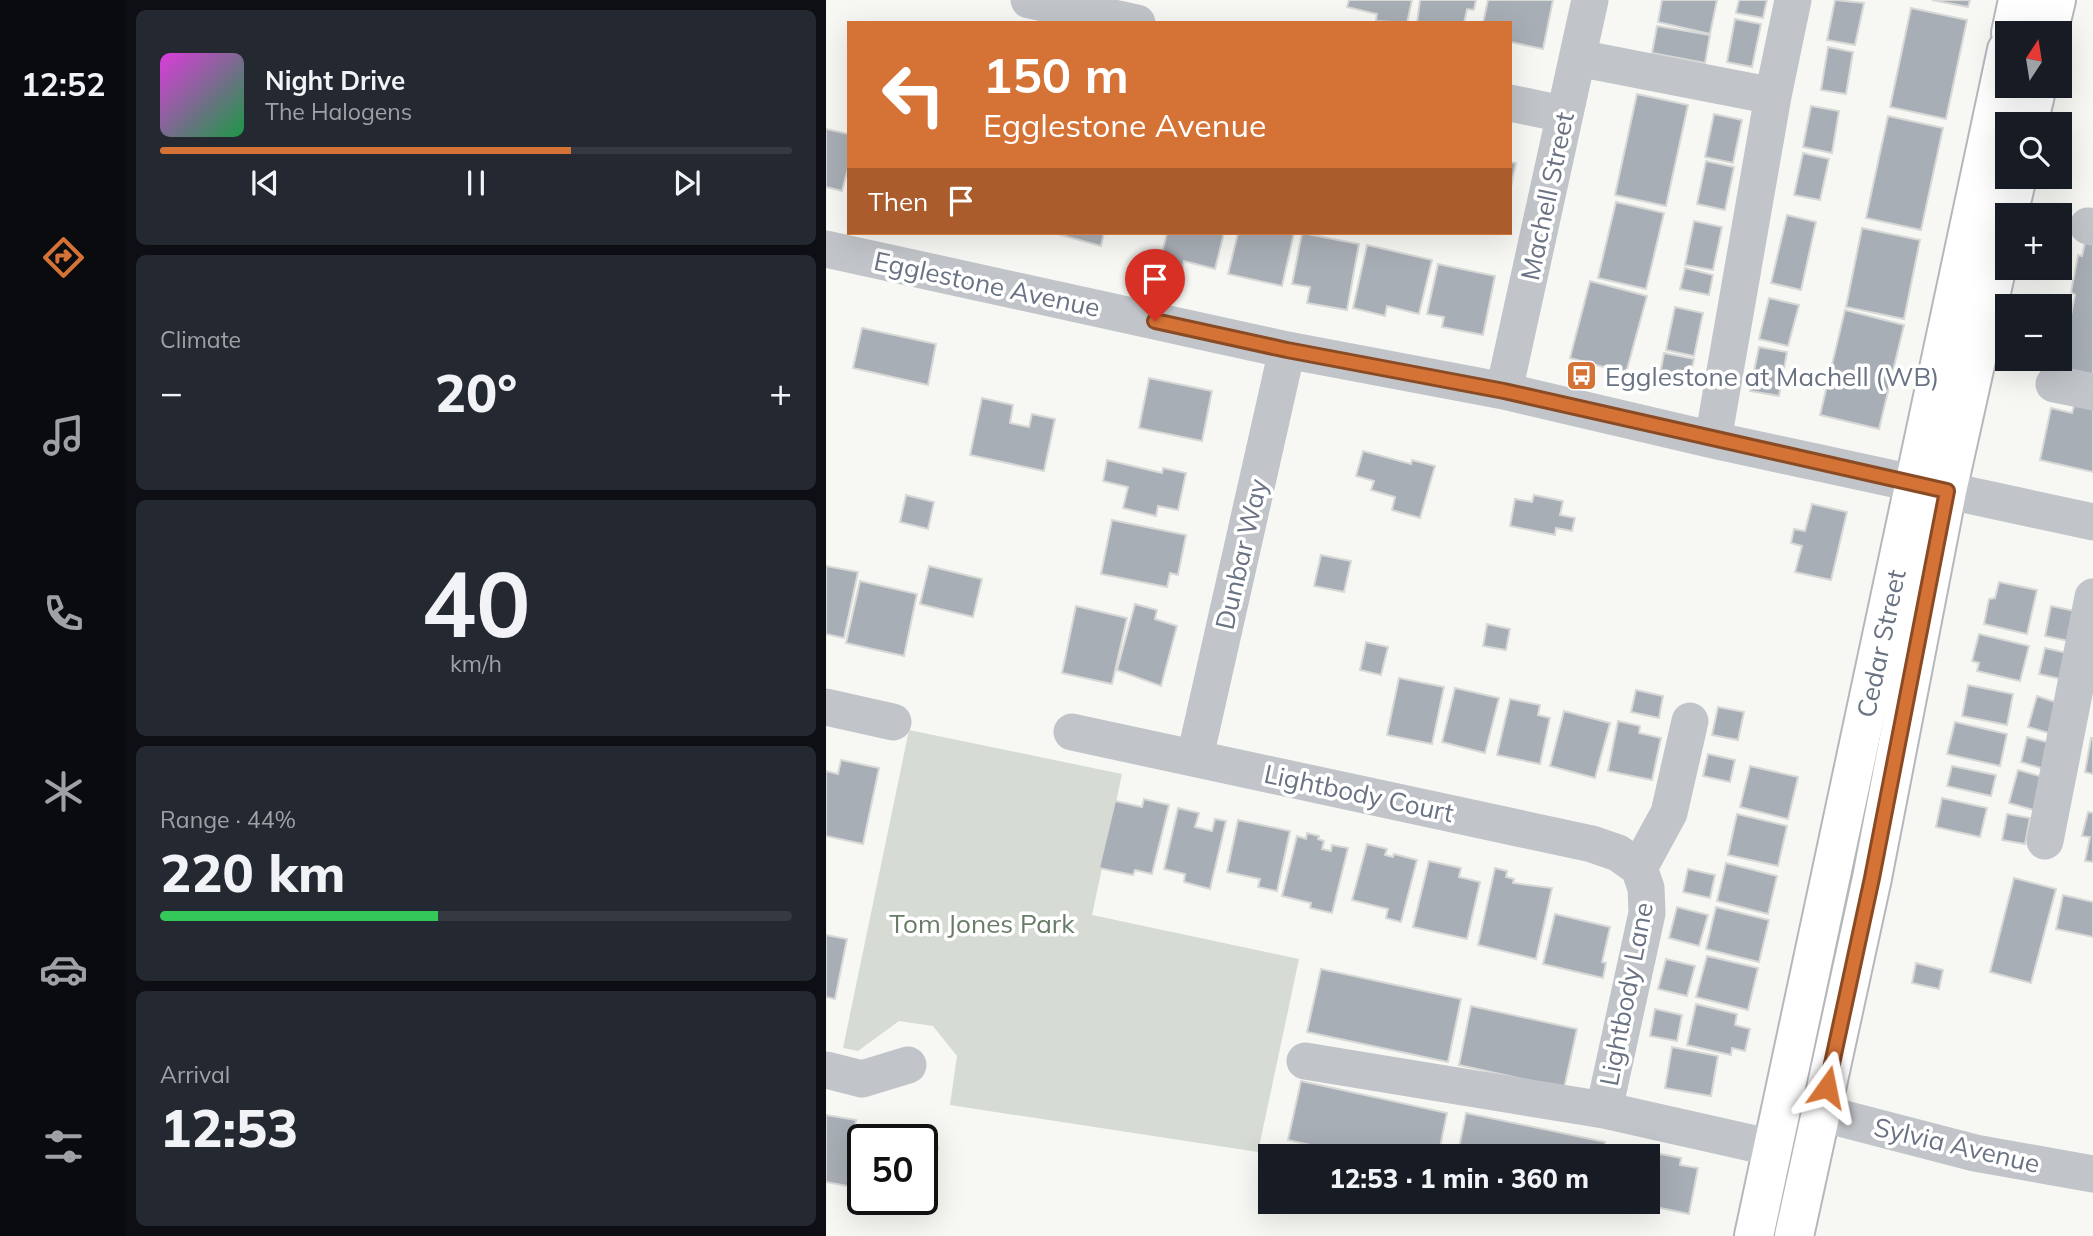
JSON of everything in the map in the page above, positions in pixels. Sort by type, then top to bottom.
[{"type":"main road","points":[[2014,21],[2018,0]]},
{"type":"main road","points":[[2051,21],[2056,0]]},
{"type":"main road","name":"Cedar Street","points":[[1794,1236],[1872,878],[1931,487],[1999,98]]},
{"type":"main road","name":"Cedar Street","points":[[1754,1236],[1931,487],[1995,263]]},
{"type":"street","points":[[1028,0],[1128,21]]},
{"type":"street","name":"Machell Street","points":[[1504,391],[1590,0]]},
{"type":"street","points":[[1713,440],[1773,96],[1793,0]]},
{"type":"street","points":[[1578,58],[1773,96]]},
{"type":"street","points":[[1512,103],[1563,114]]},
{"type":"street","name":"Egglestone Avenue","points":[[826,249],[1287,350],[1504,391],[1713,440],[2093,522]]},
{"type":"street","name":"Dunbar Way","points":[[1195,757],[1287,350]]},
{"type":"street","points":[[2054,384],[2093,392]]},
{"type":"street","points":[[2045,841],[2093,597]]},
{"type":"street","points":[[826,707],[893,722]]},
{"type":"street","name":"Lightbody Lane","points":[[1604,1110],[1647,912],[1646,888],[1639,868],[1669,813],[1690,721]]},
{"type":"street","name":"Lightbody Court","points":[[1072,732],[1592,844],[1618,853],[1639,868]]},
{"type":"street","points":[[1305,1061],[1604,1110],[1773,1148]]},
{"type":"street","points":[[826,1070],[862,1079],[908,1066]]},
{"type":"street","name":"Sylvia Avenue","points":[[1821,1113],[1975,1153],[2093,1174]]},
{"type":"green space","name":"Tom Jones Park","points":[[909,730],[1122,774],[1092,915],[1299,959],[1258,1152],[950,1105],[957,1056],[933,1026],[899,1021],[858,1051],[843,1048]]},
{"type":"building","points":[[1349,0],[1412,0],[1407,21],[1376,21],[1377,14],[1347,7]]},
{"type":"building","points":[[1420,0],[1476,0],[1474,10],[1467,9],[1464,21],[1417,21]]},
{"type":"building","points":[[1488,0],[1553,0],[1543,49],[1512,42],[1512,21],[1483,21]]},
{"type":"building","points":[[1662,0],[1717,0],[1710,34],[1658,22]]},
{"type":"building","points":[[1739,0],[1767,0],[1763,18],[1736,13]]},
{"type":"building","points":[[1835,0],[1864,3],[1855,45],[1827,40]]},
{"type":"building","points":[[1932,0],[1970,0],[1968,7]]},
{"type":"building","points":[[1911,8],[1967,20],[1946,119],[1890,107]]},
{"type":"building","points":[[1735,19],[1761,24],[1752,67],[1727,62]]},
{"type":"building","points":[[1657,26],[1710,35],[1705,63],[1652,53]]},
{"type":"building","points":[[1828,47],[1853,52],[1846,94],[1821,90]]},
{"type":"building","points":[[1637,94],[1688,105],[1666,206],[1615,195]]},
{"type":"building","points":[[1811,106],[1839,111],[1832,153],[1803,147]]},
{"type":"building","points":[[1714,114],[1742,120],[1733,163],[1705,157]]},
{"type":"building","points":[[1888,116],[1943,128],[1921,230],[1866,218]]},
{"type":"building","points":[[826,129],[847,134],[847,172],[842,191],[826,187]]},
{"type":"building","points":[[1803,153],[1829,159],[1820,200],[1794,195]]},
{"type":"building","points":[[1706,161],[1734,167],[1725,210],[1697,204]]},
{"type":"building","points":[[1512,162],[1516,163],[1512,182]]},
{"type":"building","points":[[1616,202],[1664,213],[1646,289],[1598,278]]},
{"type":"building","points":[[1787,215],[1816,222],[1801,290],[1771,283]]},
{"type":"building","points":[[1694,221],[1722,227],[1713,270],[1685,265]]},
{"type":"building","points":[[1862,228],[1920,240],[1904,319],[1846,307]]},
{"type":"building","points":[[1061,235],[1104,235],[1101,246]]},
{"type":"building","points":[[1166,235],[1224,235],[1215,269],[1184,261],[1181,275],[1158,269]]},
{"type":"building","points":[[1238,235],[1294,235],[1282,286],[1228,274]]},
{"type":"building","points":[[1302,235],[1359,244],[1347,310],[1307,303],[1310,287],[1292,284]]},
{"type":"building","points":[[2086,238],[2093,240],[2093,384],[2056,376],[2056,371],[2072,371],[2072,310],[2075,295],[2071,292],[2078,255],[2082,256]]},
{"type":"building","points":[[1367,245],[1432,260],[1419,314],[1387,306],[1385,316],[1353,308]]},
{"type":"building","points":[[1438,264],[1495,276],[1483,335],[1442,327],[1444,317],[1427,314]]},
{"type":"building","points":[[1685,268],[1713,275],[1709,295],[1680,289]]},
{"type":"building","points":[[1590,281],[1647,296],[1626,373],[1570,358]]},
{"type":"building","points":[[1769,298],[1799,305],[1788,346],[1759,339]]},
{"type":"building","points":[[1675,307],[1703,313],[1694,356],[1666,350]]},
{"type":"building","points":[[1845,310],[1904,325],[1879,429],[1820,415]]},
{"type":"building","points":[[862,328],[936,344],[928,385],[853,368]]},
{"type":"building","points":[[1759,347],[1787,352],[1779,396],[1750,391]]},
{"type":"building","points":[[1664,353],[1694,359],[1689,380],[1660,375]]},
{"type":"building","points":[[1149,378],[1212,391],[1202,441],[1139,428]]},
{"type":"building","points":[[982,398],[1013,405],[1010,423],[1029,427],[1032,414],[1055,419],[1044,471],[970,455]]},
{"type":"building","points":[[2075,402],[2093,406],[2093,472],[2040,460],[2051,408],[2072,413]]},
{"type":"building","points":[[1363,451],[1411,464],[1412,460],[1435,466],[1420,518],[1392,510],[1395,497],[1371,490],[1374,481],[1356,476]]},
{"type":"building","points":[[1107,460],[1162,473],[1163,468],[1186,473],[1178,510],[1158,506],[1156,516],[1123,508],[1128,487],[1103,481]]},
{"type":"building","points":[[906,495],[934,502],[928,529],[900,522]]},
{"type":"building","points":[[1534,495],[1563,501],[1560,515],[1575,518],[1572,531],[1556,528],[1555,535],[1510,526],[1515,499],[1532,502]]},
{"type":"building","points":[[1812,504],[1847,512],[1831,580],[1795,572],[1802,546],[1791,543],[1794,529],[1805,531]]},
{"type":"building","points":[[1112,520],[1186,535],[1178,575],[1170,573],[1167,587],[1101,574]]},
{"type":"building","points":[[1321,555],[1351,561],[1344,592],[1314,586]]},
{"type":"building","points":[[826,566],[858,572],[844,638],[826,634]]},
{"type":"building","points":[[929,566],[982,579],[973,617],[920,604]]},
{"type":"building","points":[[860,581],[917,594],[904,656],[846,643]]},
{"type":"building","points":[[1999,582],[2037,590],[2027,634],[1984,624],[1989,599],[1995,598]]},
{"type":"building","points":[[1135,604],[1157,610],[1155,619],[1177,626],[1161,686],[1117,670]]},
{"type":"building","points":[[1076,606],[1127,618],[1112,684],[1062,673]]},
{"type":"building","points":[[2051,606],[2075,611],[2069,641],[2045,636]]},
{"type":"building","points":[[1487,624],[1510,629],[1506,650],[1483,646]]},
{"type":"building","points":[[1979,634],[2029,646],[2020,681],[1977,671],[1979,663],[1972,661]]},
{"type":"building","points":[[1366,642],[1388,647],[1381,675],[1360,670]]},
{"type":"building","points":[[2045,648],[2067,653],[2061,679],[2039,674]]},
{"type":"building","points":[[1399,678],[1444,687],[1432,744],[1387,735]]},
{"type":"building","points":[[1968,685],[2013,694],[2007,725],[1962,716]]},
{"type":"building","points":[[1455,688],[1499,698],[1485,753],[1442,742]]},
{"type":"building","points":[[1636,690],[1663,696],[1659,718],[1631,712]]},
{"type":"building","points":[[2037,696],[2058,703],[2049,733],[2028,727]]},
{"type":"building","points":[[1510,699],[1540,705],[1538,715],[1550,718],[1540,764],[1497,755]]},
{"type":"building","points":[[1718,707],[1744,712],[1738,740],[1712,735]]},
{"type":"building","points":[[1564,711],[1610,723],[1595,778],[1550,766]]},
{"type":"building","points":[[1618,721],[1640,726],[1639,733],[1661,738],[1652,780],[1608,771]]},
{"type":"building","points":[[1955,722],[2007,734],[2000,766],[1947,754]]},
{"type":"building","points":[[2027,737],[2050,743],[2044,769],[2021,762]]},
{"type":"building","points":[[2093,738],[2093,774],[2085,772]]},
{"type":"building","points":[[1708,754],[1735,760],[1730,782],[1703,776]]},
{"type":"building","points":[[841,760],[879,768],[863,844],[826,836],[826,771],[838,774]]},
{"type":"building","points":[[1750,766],[1798,777],[1788,819],[1740,807]]},
{"type":"building","points":[[1952,766],[1996,775],[1991,796],[1947,786]]},
{"type":"building","points":[[2018,770],[2043,777],[2034,810],[2009,803]]},
{"type":"building","points":[[1942,798],[1987,808],[1980,837],[1936,827]]},
{"type":"building","points":[[1144,799],[1169,805],[1152,874],[1135,870],[1133,875],[1099,868],[1115,801],[1142,807]]},
{"type":"building","points":[[1178,808],[1199,813],[1195,827],[1212,831],[1215,819],[1226,821],[1210,889],[1184,882],[1185,874],[1164,869]]},
{"type":"building","points":[[2088,812],[2093,813],[2093,862],[2085,861],[2090,837],[2082,836]]},
{"type":"building","points":[[1737,814],[1787,826],[1778,866],[1728,855]]},
{"type":"building","points":[[2007,814],[2030,818],[2025,844],[2002,840]]},
{"type":"building","points":[[1238,820],[1290,831],[1277,891],[1258,887],[1260,879],[1227,872]]},
{"type":"building","points":[[1307,833],[1319,836],[1318,839],[1324,841],[1322,849],[1331,851],[1332,845],[1348,848],[1332,913],[1310,908],[1311,903],[1282,896],[1297,836],[1306,839]]},
{"type":"building","points":[[1367,844],[1387,849],[1385,855],[1393,857],[1394,854],[1417,860],[1401,922],[1386,918],[1388,909],[1352,900]]},
{"type":"building","points":[[1429,861],[1461,868],[1459,877],[1480,882],[1467,939],[1413,927]]},
{"type":"building","points":[[1726,863],[1777,876],[1768,914],[1717,901]]},
{"type":"building","points":[[1495,868],[1507,871],[1506,877],[1514,879],[1513,883],[1552,888],[1536,959],[1478,945]]},
{"type":"building","points":[[1688,869],[1715,875],[1710,898],[1683,892]]},
{"type":"building","points":[[2014,878],[2056,889],[2031,983],[1990,972]]},
{"type":"building","points":[[2063,895],[2093,902],[2093,937],[2056,929]]},
{"type":"building","points":[[1677,907],[1708,915],[1699,946],[1669,938]]},
{"type":"building","points":[[1716,907],[1769,920],[1759,962],[1706,949]]},
{"type":"building","points":[[1555,914],[1610,927],[1602,962],[1606,963],[1603,978],[1543,964]]},
{"type":"building","points":[[826,935],[847,939],[835,999],[826,997]]},
{"type":"building","points":[[1707,956],[1758,968],[1748,1010],[1696,997]]},
{"type":"building","points":[[1666,959],[1695,966],[1687,996],[1658,989]]},
{"type":"building","points":[[1916,963],[1943,970],[1939,989],[1912,983]]},
{"type":"building","points":[[1321,969],[1461,999],[1448,1062],[1307,1032]]},
{"type":"building","points":[[1696,1004],[1737,1014],[1735,1025],[1750,1029],[1745,1051],[1732,1048],[1731,1055],[1687,1045]]},
{"type":"building","points":[[1471,1006],[1577,1029],[1564,1088],[1459,1065]]},
{"type":"building","points":[[1655,1009],[1682,1015],[1677,1041],[1650,1036]]},
{"type":"building","points":[[1672,1047],[1718,1056],[1711,1096],[1665,1088]]},
{"type":"building","points":[[1301,1081],[1447,1113],[1441,1144],[1306,1144],[1288,1140]]},
{"type":"building","points":[[1466,1113],[1605,1142],[1605,1144],[1460,1144]]},
{"type":"building","points":[[826,1115],[856,1120],[855,1124],[847,1124],[847,1186],[826,1182]]},
{"type":"building","points":[[1660,1154],[1681,1158],[1680,1165],[1698,1168],[1689,1214],[1660,1208]]},
{"type":"place","name":"Egglestone at Machell (WB)","points":[[1582,376]]},
{"type":"route","points":[[1155,321],[1287,350],[1504,391],[1947,491],[1872,878],[1827,1087]]}]
